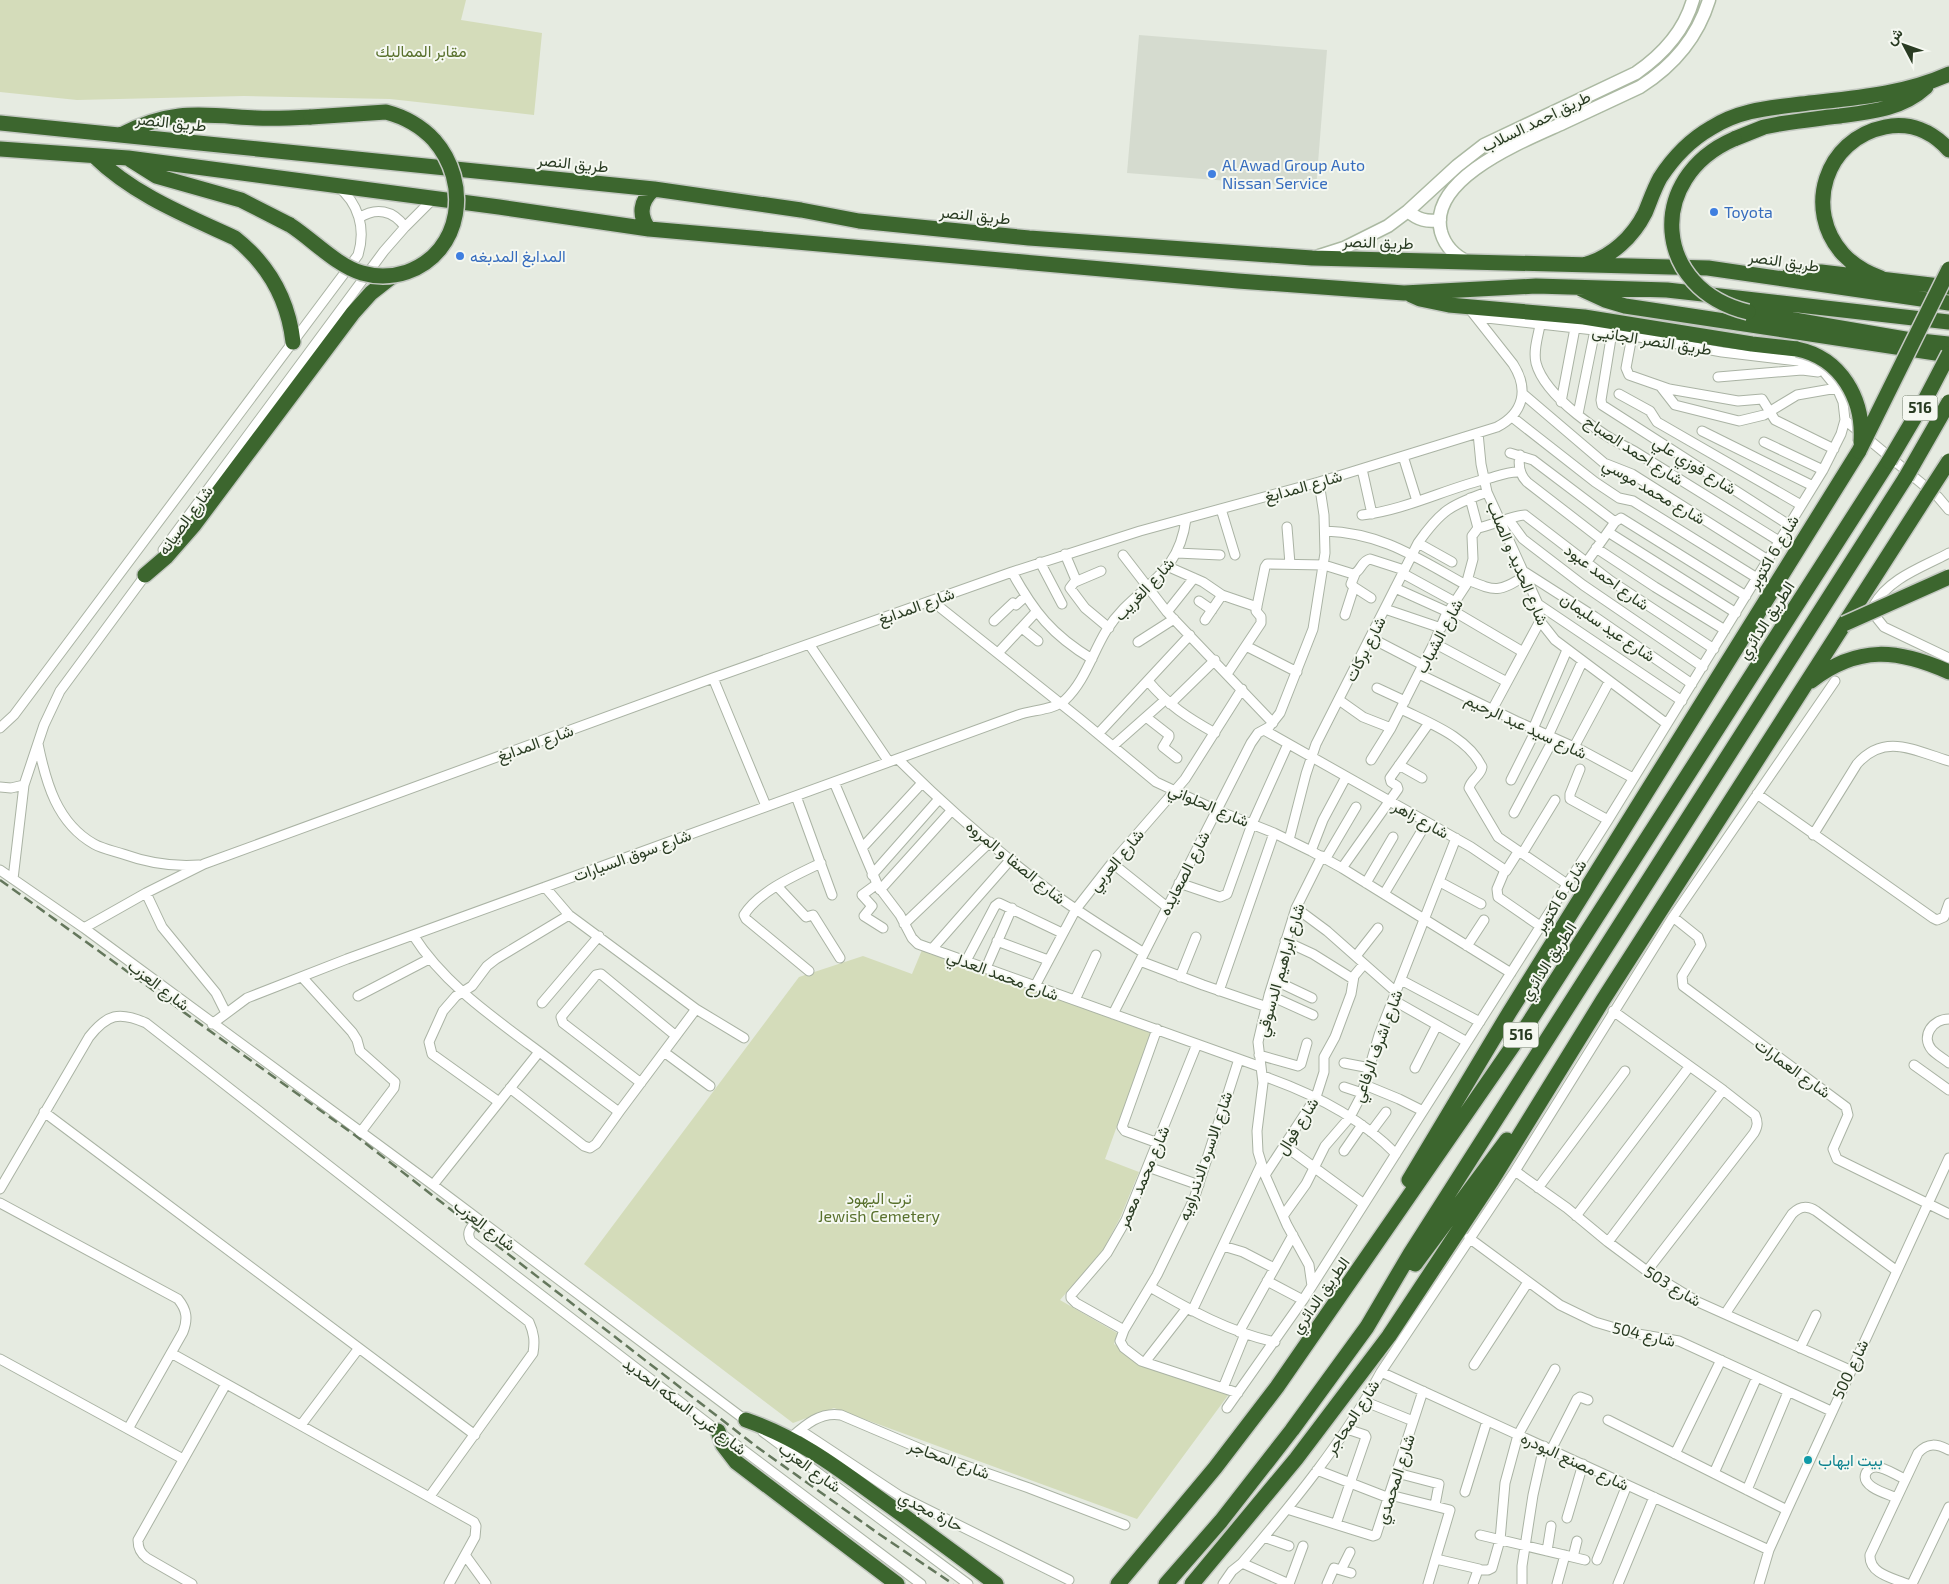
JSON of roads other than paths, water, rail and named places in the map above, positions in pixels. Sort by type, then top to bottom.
[{"type":"highway","points":[[1582,266],[1612,252],[1628,238],[1640,221],[1655,189],[1670,165],[1688,144],[1724,120],[1752,110],[1883,95],[1933,81],[1949,74]]},
{"type":"highway","points":[[1933,81],[1918,95],[1888,108],[1869,113],[1779,124],[1750,132],[1716,147],[1692,168],[1679,188],[1672,209],[1672,230],[1679,258],[1688,275],[1709,295],[1727,305],[1748,312],[1911,340],[1949,344]]},
{"type":"highway","points":[[121,135],[159,119],[187,114],[258,118],[386,112],[412,122],[426,132],[440,147],[454,175],[457,212],[452,229],[443,245],[430,259],[413,270],[394,275],[369,275],[345,266],[290,224],[241,200],[156,176],[128,158]]},
{"type":"highway","name":"طريق النصر","points":[[0,123],[654,189],[801,210],[859,221],[1030,238],[1312,258],[1708,268],[1949,303]]},
{"type":"highway","points":[[1881,278],[1867,273],[1854,265],[1834,241],[1828,227],[1824,212],[1824,197],[1830,169],[1836,157],[1854,139],[1865,132],[1890,126],[1913,126],[1924,130],[1934,135],[1949,150]]},
{"type":"highway","points":[[0,149],[128,158],[434,198],[649,230],[1238,281],[1404,293],[1536,286],[1667,290],[1949,322]]},
{"type":"highway","points":[[94,156],[120,179],[142,193],[235,238],[245,246],[263,265],[278,288],[288,314],[293,342]]},
{"type":"highway","points":[[649,230],[644,223],[642,208],[648,194],[654,189]]},
{"type":"highway","points":[[1335,1304],[1509,1013],[1859,451],[1949,269]]},
{"type":"highway","points":[[1778,278],[1799,273],[1820,272],[1949,287]]},
{"type":"highway","points":[[145,575],[186,536],[353,313],[371,293],[394,275]]},
{"type":"highway","points":[[1578,287],[1600,298],[1625,306],[1949,354]]},
{"type":"highway","points":[[1404,293],[1434,303],[1473,312],[1501,309],[1610,320],[1707,337],[1797,349],[1816,354],[1825,359],[1840,373],[1853,395],[1860,420],[1861,442],[1859,451]]},
{"type":"highway","name":"الطريق الدائري","points":[[1118,1584],[1216,1468],[1266,1402],[1528,1024],[1889,462],[1949,354]]},
{"type":"highway","name":"516","points":[[1166,1584],[1227,1513],[1292,1430],[1367,1327],[1416,1246],[1906,476],[1949,402]]},
{"type":"highway","points":[[1192,1584],[1296,1459],[1389,1336],[1492,1180],[1801,690],[1949,461]]},
{"type":"highway","points":[[1844,624],[1949,577]]},
{"type":"highway","points":[[1801,690],[1820,674],[1835,666],[1852,659],[1876,654],[1912,657],[1949,672]]},
{"type":"highway","points":[[1367,1327],[1514,1130],[1548,1089]]},
{"type":"highway","points":[[746,1420],[790,1438],[822,1457],[996,1584]]},
{"type":"highway","points":[[718,1431],[722,1445],[736,1462],[898,1584]]},
{"type":"highway","points":[[1104,1584],[1151,1547]]},
{"type":"street","name":"طريق احمد السلاب","points":[[1312,258],[1344,248],[1388,226],[1484,145],[1636,74],[1654,61],[1669,45],[1682,27],[1694,0]]},
{"type":"street","name":"طريق احمد السلاب","points":[[1440,220],[1443,206],[1450,194],[1466,178],[1492,158],[1640,87],[1672,64],[1696,32],[1709,0]]},
{"type":"street","name":"شارع الصيانه","points":[[0,728],[14,715],[358,255],[362,237],[360,218],[348,196],[335,185]]},
{"type":"street","name":"شارع الصيانه","points":[[12,879],[24,785],[37,742],[60,691],[374,264],[405,227],[434,198]]},
{"type":"street","points":[[360,218],[370,212],[381,211],[397,218],[405,227]]},
{"type":"street","points":[[1408,211],[1419,219],[1426,221],[1440,220],[1442,233],[1448,246],[1458,256],[1471,263]]},
{"type":"street","points":[[1473,312],[1519,373],[1523,394],[1512,417],[1595,482],[1623,499],[1633,501],[1757,578]]},
{"type":"street","name":"طريق النصر الجانيى","points":[[1473,312],[1540,325],[1612,332],[1722,352],[1798,361],[1824,372]]},
{"type":"street","name":"شارع احمد الصباح","points":[[1540,325],[1536,346],[1536,361],[1544,380],[1562,402],[1618,444],[1634,450],[1779,542]]},
{"type":"street","points":[[1562,402],[1575,328]]},
{"type":"street","points":[[1578,414],[1595,330]]},
{"type":"street","name":"شارع فوزي علي","points":[[1612,332],[1601,404],[1790,525]]},
{"type":"street","points":[[1632,336],[1626,368],[1628,373],[1661,387],[1731,400],[1760,399],[1764,401],[1778,422],[1834,450]]},
{"type":"street","points":[[1718,377],[1802,370],[1824,372],[1838,388],[1843,402],[1845,420],[1938,497],[1949,510]]},
{"type":"street","points":[[1661,387],[1670,401],[1677,405],[1732,420],[1743,421],[1770,412],[1797,394],[1838,388]]},
{"type":"street","name":"شارع محمد موسي","points":[[1523,394],[1607,466],[1632,474],[1768,560]]},
{"type":"street","points":[[1619,394],[1650,411],[1657,422],[1801,505]]},
{"type":"street","name":"شارع المدابغ","points":[[84,928],[146,893],[204,864],[713,678],[1040,562],[1362,469],[1497,427],[1512,417]]},
{"type":"street","name":"شارع 6 اكتوبر","points":[[1227,1408],[1303,1300],[1608,820],[1823,470],[1834,450],[1845,420]]},
{"type":"street","points":[[1702,431],[1813,486]]},
{"type":"street","name":"شارع الحديد و الصلب","points":[[1478,433],[1487,492],[1505,521],[1524,573],[1538,604],[1540,621],[1548,633],[1567,650],[1667,724]]},
{"type":"street","points":[[1764,442],[1823,470]]},
{"type":"street","points":[[1510,453],[1533,460],[1615,522]]},
{"type":"street","points":[[1520,455],[1520,472],[1527,482],[1605,536],[1736,613]]},
{"type":"street","points":[[1403,456],[1417,501]]},
{"type":"street","points":[[1362,469],[1372,514]]},
{"type":"street","points":[[1362,515],[1417,501],[1484,479],[1520,472]]},
{"type":"street","name":"شارع الصعايده","points":[[1113,1014],[1251,743],[1258,733],[1273,723],[1283,706],[1297,672],[1313,629],[1324,565],[1325,531],[1319,482]]},
{"type":"street","name":"شارع بركات","points":[[1289,840],[1311,757],[1418,543],[1437,518],[1455,504],[1487,492]]},
{"type":"street","points":[[1470,498],[1478,528],[1505,521],[1523,539],[1583,585],[1703,667]]},
{"type":"street","points":[[1221,509],[1235,555]]},
{"type":"street","name":"شارع احمد عبود","points":[[1505,521],[1519,515],[1528,517],[1586,563],[1656,612],[1714,648]]},
{"type":"street","points":[[1586,563],[1615,522],[1621,518],[1746,596]]},
{"type":"street","name":"شارع الغريب","points":[[1060,704],[1072,691],[1109,628],[1126,607],[1169,566],[1181,543],[1186,519]]},
{"type":"street","points":[[1287,527],[1290,564]]},
{"type":"street","name":"شارع الشباب","points":[[1371,760],[1391,728],[1451,608],[1467,582],[1473,560],[1472,536],[1478,528]]},
{"type":"street","points":[[1325,531],[1371,537],[1396,546],[1467,582],[1489,589],[1495,590],[1508,586],[1524,573]]},
{"type":"street","points":[[1418,543],[1452,562]]},
{"type":"street","points":[[1596,548],[1725,630]]},
{"type":"street","points":[[1177,553],[1220,555]]},
{"type":"street","points":[[1949,553],[1894,583],[1874,605],[1876,617],[1884,627],[1949,658]]},
{"type":"street","points":[[1065,554],[1075,582]]},
{"type":"street","points":[[1123,555],[1171,615],[1273,723]]},
{"type":"street","points":[[1371,598],[1351,584],[1355,574],[1368,559],[1403,572],[1451,608],[1523,652]]},
{"type":"street","points":[[1040,562],[1062,604]]},
{"type":"street","points":[[1228,674],[1262,620],[1256,612],[1266,565],[1269,563],[1324,565],[1355,574]]},
{"type":"street","points":[[1169,566],[1222,595],[1257,607]]},
{"type":"street","points":[[1101,571],[1075,582],[1070,588],[1085,608],[1109,628]]},
{"type":"street","points":[[1012,572],[1036,612],[1063,639],[1092,659]]},
{"type":"street","name":"شارع عيد سليمان","points":[[1524,573],[1595,617],[1692,684]]},
{"type":"street","points":[[1138,642],[1171,615],[1194,578]]},
{"type":"street","points":[[1345,615],[1354,587]]},
{"type":"street","points":[[1395,588],[1451,608]]},
{"type":"street","points":[[1205,620],[1222,595]]},
{"type":"street","points":[[994,621],[1013,603],[1016,605],[1026,596]]},
{"type":"street","name":"شارع الحلواني","points":[[932,600],[1156,782],[1216,810],[1274,833],[1324,857],[1511,972]]},
{"type":"street","points":[[1199,601],[1212,610]]},
{"type":"street","points":[[1538,604],[1682,701]]},
{"type":"street","points":[[1386,609],[1441,628]]},
{"type":"street","points":[[998,653],[1036,612]]},
{"type":"street","points":[[1492,710],[1540,621]]},
{"type":"street","points":[[1022,628],[1038,641]]},
{"type":"street","points":[[1098,734],[1190,635]]},
{"type":"street","points":[[1371,638],[1423,665]]},
{"type":"street","points":[[1434,643],[1507,682]]},
{"type":"street","name":"شارع الصفا و المروه","points":[[809,644],[894,760],[1011,859],[1142,957],[1180,977],[1266,1007]]},
{"type":"street","points":[[1246,646],[1297,672]]},
{"type":"street","points":[[1511,780],[1535,730],[1567,650]]},
{"type":"street","points":[[1113,746],[1215,660]]},
{"type":"street","points":[[1514,813],[1551,737],[1582,662]]},
{"type":"street","name":"شارع سيد عبد الرحيم","points":[[1419,674],[1574,747],[1633,778]]},
{"type":"street","points":[[713,678],[766,806]]},
{"type":"street","points":[[1148,680],[1167,702],[1184,716],[1215,733]]},
{"type":"street","name":"شارع المحاجر","points":[[1223,1584],[1232,1571],[1242,1563],[1287,1509],[1348,1429],[1366,1402],[1382,1372],[1515,1171],[1673,917],[1835,681]]},
{"type":"street","points":[[1574,747],[1609,682]]},
{"type":"street","points":[[1377,688],[1429,723],[1456,737],[1481,764],[1482,770],[1469,785],[1470,791],[1494,832],[1502,841],[1567,884]]},
{"type":"street","name":"شارع العربي","points":[[1035,986],[1076,909],[1112,864],[1175,792],[1242,690]]},
{"type":"street","points":[[1339,700],[1363,717],[1391,728]]},
{"type":"street","name":"شارع سوق السيارات","points":[[212,1024],[246,998],[766,806],[1018,715],[1060,704]]},
{"type":"street","points":[[1146,717],[1169,735],[1170,737],[1163,747],[1177,758]]},
{"type":"street","points":[[1342,868],[1398,788],[1390,779],[1429,723]]},
{"type":"street","name":"شارع زاهر","points":[[1264,730],[1456,838],[1486,856],[1506,871]]},
{"type":"street","name":"شارع المدابغ","points":[[37,742],[46,780],[54,800],[65,818],[87,840],[96,845],[149,862],[178,866],[204,864]]},
{"type":"street","points":[[1179,883],[1220,897],[1226,895],[1252,824],[1288,744]]},
{"type":"street","points":[[1813,834],[1866,754],[1878,748],[1901,746],[1949,762]]},
{"type":"street","points":[[1399,765],[1422,778]]},
{"type":"street","points":[[1580,769],[1570,794],[1570,799],[1608,820]]},
{"type":"street","points":[[1311,851],[1326,813],[1346,777]]},
{"type":"street","name":"شارع محمد العدلي","points":[[834,782],[872,875],[898,911],[914,941],[1239,1059],[1350,1117],[1396,1154]]},
{"type":"street","points":[[862,848],[922,783]]},
{"type":"street","points":[[0,787],[11,788],[24,785]]},
{"type":"street","points":[[1757,794],[1933,918],[1937,920],[1944,917],[1949,903]]},
{"type":"street","points":[[796,796],[832,895]]},
{"type":"street","points":[[872,875],[939,799]]},
{"type":"street","points":[[1540,926],[1498,897],[1497,889],[1506,871],[1555,800]]},
{"type":"street","name":"شارع ابراهيم الدسوقي","points":[[1312,1286],[1309,1265],[1283,1216],[1261,1165],[1256,1142],[1263,1093],[1258,1042],[1266,1007],[1296,908],[1324,857],[1356,807]]},
{"type":"street","points":[[883,928],[864,916],[872,905],[862,895],[879,887],[952,810]]},
{"type":"street","points":[[1384,894],[1427,822]]},
{"type":"street","points":[[1219,991],[1274,833]]},
{"type":"street","points":[[1366,883],[1393,837]]},
{"type":"street","name":"شارع اشرف الرفاعي","points":[[1283,1216],[1306,1184],[1324,1146],[1350,1117],[1364,1089],[1375,1046],[1456,838]]},
{"type":"street","points":[[904,924],[990,842]]},
{"type":"street","points":[[932,949],[1011,859]]},
{"type":"street","points":[[809,971],[744,916],[763,896],[820,862]]},
{"type":"street","points":[[1112,864],[1167,907]]},
{"type":"street","name":"شارع العزب","points":[[0,870],[84,928],[746,1420]]},
{"type":"street","points":[[1440,882],[1481,904]]},
{"type":"street","points":[[778,886],[806,918],[813,915],[840,958]]},
{"type":"street","points":[[545,887],[569,915],[696,1008],[744,1038]]},
{"type":"street","points":[[146,893],[162,927],[216,993],[226,1013]]},
{"type":"street","points":[[966,961],[996,904],[1001,902],[1062,933]]},
{"type":"street","points":[[986,968],[1012,908]]},
{"type":"street","points":[[1296,908],[1356,956],[1394,996],[1437,1025],[1467,1042]]},
{"type":"street","points":[[499,1102],[432,1054],[429,1049],[429,1042],[443,1012],[456,996],[472,986],[487,966],[569,915]]},
{"type":"street","name":"شارع العمارات","points":[[1673,917],[1698,937],[1701,945],[1682,976],[1683,986],[1846,1107],[1848,1112],[1847,1118],[1832,1149],[1837,1159],[1928,1204]]},
{"type":"street","points":[[1467,946],[1484,920]]},
{"type":"street","points":[[1356,956],[1378,928]]},
{"type":"street","points":[[413,935],[429,959],[463,992],[619,1112]]},
{"type":"street","points":[[542,1003],[599,936]]},
{"type":"street","points":[[1180,977],[1196,937]]},
{"type":"street","points":[[998,941],[1048,960]]},
{"type":"street","points":[[1285,941],[1320,958],[1353,979]]},
{"type":"street","points":[[1075,1000],[1096,955]]},
{"type":"street","points":[[358,996],[429,959]]},
{"type":"street","name":"شارع فوال","points":[[1265,1175],[1316,1098],[1324,1072],[1324,1057],[1335,1037],[1351,994],[1353,979],[1364,964]]},
{"type":"street","points":[[641,1083],[563,1023],[561,1017],[596,976],[601,974],[676,1036]]},
{"type":"street","points":[[302,977],[352,1032],[358,1040],[360,1051],[395,1082],[394,1088],[360,1133]]},
{"type":"street","points":[[1274,980],[1312,998]]},
{"type":"street","points":[[1401,980],[1480,1022]]},
{"type":"street","points":[[1270,995],[1313,1015]]},
{"type":"street","points":[[510,1088],[584,1146],[590,1148],[596,1144],[696,1008]]},
{"type":"street","points":[[1613,1011],[1755,1115],[1757,1126],[1647,1271]]},
{"type":"street","points":[[0,1189],[44,1112],[89,1037],[99,1024],[114,1016],[131,1016],[146,1023],[529,1322],[534,1337],[533,1353],[430,1496]]},
{"type":"street","points":[[1949,1019],[1941,1019],[1935,1022],[1928,1033],[1928,1039],[1932,1050],[1949,1063]]},
{"type":"street","points":[[1415,1068],[1437,1025]]},
{"type":"street","points":[[1157,1029],[1122,1127],[1125,1131],[1158,1143]]},
{"type":"street","points":[[1259,1055],[1298,1066],[1301,1064],[1307,1043]]},
{"type":"street","name":"شارع محمد معمر","points":[[1124,1330],[1076,1304],[1071,1298],[1073,1292],[1115,1242],[1126,1220],[1197,1044]]},
{"type":"street","points":[[432,1185],[539,1052]]},
{"type":"street","points":[[664,1052],[710,1086]]},
{"type":"street","name":"شارع الاسره الدندراويه","points":[[1124,1330],[1150,1288],[1186,1217],[1199,1185],[1239,1059]]},
{"type":"street","points":[[1344,1063],[1370,1068]]},
{"type":"street","points":[[1914,1065],[1949,1090]]},
{"type":"street","points":[[1576,1216],[1689,1066]]},
{"type":"street","points":[[1538,1188],[1625,1071]]},
{"type":"street","points":[[1344,1087],[1364,1089],[1399,1099],[1423,1111]]},
{"type":"street","points":[[1608,1242],[1723,1090]]},
{"type":"street","points":[[44,1112],[475,1434]]},
{"type":"street","points":[[1371,1132],[1386,1112]]},
{"type":"street","points":[[1344,1151],[1362,1126]]},
{"type":"street","points":[[1285,1146],[1364,1204]]},
{"type":"street","name":"شارع 500","points":[[1758,1584],[1769,1550],[1831,1411],[1949,1158]]},
{"type":"street","points":[[1145,1362],[1190,1310],[1261,1165]]},
{"type":"street","points":[[1148,1167],[1199,1185]]},
{"type":"street","name":"شارع 503","points":[[1515,1171],[1647,1271],[1698,1302],[1850,1370]]},
{"type":"street","points":[[0,1203],[178,1298],[184,1306],[186,1324],[128,1429]]},
{"type":"street","points":[[1928,1204],[1949,1214]]},
{"type":"street","points":[[1725,1314],[1792,1214],[1797,1209],[1804,1207],[1810,1207],[1897,1271]]},
{"type":"street","name":"شارع غرب السكه الحديد","points":[[478,1220],[468,1232],[471,1240],[718,1431],[921,1584]]},
{"type":"street","points":[[1222,1388],[1242,1333],[1267,1281],[1293,1235]]},
{"type":"street","name":"شارع 504","points":[[1470,1238],[1560,1305],[1595,1322],[1632,1333],[1679,1341],[1831,1411]]},
{"type":"street","points":[[1223,1246],[1243,1252],[1274,1268]]},
{"type":"street","points":[[1267,1281],[1303,1300]]},
{"type":"street","points":[[1474,1365],[1528,1282]]},
{"type":"street","points":[[1150,1288],[1190,1310],[1242,1333],[1275,1342]]},
{"type":"street","points":[[1800,1348],[1816,1315]]},
{"type":"street","points":[[1124,1330],[1120,1337],[1121,1345],[1138,1359],[1238,1392]]},
{"type":"street","points":[[301,1425],[359,1348]]},
{"type":"street","points":[[171,1353],[474,1522],[477,1532],[449,1584]]},
{"type":"street","points":[[0,1359],[183,1459]]},
{"type":"street","points":[[1675,1454],[1721,1360]]},
{"type":"street","points":[[1436,1559],[1479,1569],[1488,1570],[1492,1568],[1500,1540],[1504,1483],[1518,1435],[1555,1370]]},
{"type":"street","name":"شارع مصنع البودره","points":[[1382,1372],[1769,1550]]},
{"type":"street","points":[[1714,1473],[1757,1377]]},
{"type":"street","points":[[192,1584],[141,1554],[138,1540],[140,1533],[226,1384]]},
{"type":"street","name":"شارع المحمدي","points":[[1287,1509],[1373,1536],[1376,1535],[1423,1391]]},
{"type":"street","points":[[1747,1490],[1788,1392]]},
{"type":"street","points":[[1522,1584],[1521,1572],[1533,1495],[1548,1448],[1577,1398],[1580,1397],[1588,1400]]},
{"type":"street","points":[[1366,1402],[1413,1421]]},
{"type":"street","name":"شارع المحاجر","points":[[790,1438],[822,1415],[832,1413],[841,1415],[935,1455],[1125,1525]]},
{"type":"street","points":[[1608,1420],[1787,1510]]},
{"type":"street","points":[[1465,1492],[1487,1421]]},
{"type":"street","points":[[1336,1524],[1366,1437],[1348,1429]]},
{"type":"street","name":"شارع العزب","points":[[790,1438],[968,1584]]},
{"type":"street","name":"حارة مجدي","points":[[790,1438],[900,1496],[1069,1580]]},
{"type":"street","points":[[1907,1584],[1876,1571],[1870,1560],[1872,1551],[1918,1453],[1932,1445],[1938,1445],[1949,1450]]},
{"type":"street","points":[[1567,1518],[1582,1464]]},
{"type":"street","points":[[1897,1498],[1869,1485],[1866,1473],[1871,1468],[1877,1467],[1905,1479]]},
{"type":"street","points":[[1316,1470],[1390,1496],[1451,1511],[1428,1584]]},
{"type":"street","points":[[1397,1473],[1439,1484],[1434,1506]]},
{"type":"street","points":[[1597,1560],[1627,1485]]},
{"type":"street","points":[[1618,1584],[1654,1497]]},
{"type":"street","points":[[1912,1584],[1949,1507]]},
{"type":"street","points":[[1547,1551],[1551,1526]]},
{"type":"street","points":[[1480,1535],[1585,1560]]},
{"type":"street","points":[[1264,1537],[1288,1546]]},
{"type":"street","points":[[1556,1584],[1577,1541]]},
{"type":"street","points":[[1242,1563],[1266,1580],[1289,1584],[1304,1546]]},
{"type":"street","points":[[1341,1570],[1350,1552]]},
{"type":"street","points":[[465,1555],[486,1584]]},
{"type":"street","points":[[1327,1584],[1334,1568],[1351,1573]]},
{"type":"street","points":[[1473,1584],[1479,1569]]},
{"type":"railway","points":[[0,880],[356,1136],[757,1447],[953,1584]]},
{"type":"place","name":"Al Awad Group Auto Nissan Service","points":[[1212,174]]},
{"type":"place","name":"Toyota","points":[[1714,212]]},
{"type":"place","name":"المدابغ المدبغه","points":[[460,256]]},
{"type":"place","name":"بيت ايهاب","points":[[1808,1460]]},
{"type":"park label","name":"مقابر المماليك","points":[[421,51]]},
{"type":"park label","name":"ترب اليهود Jewish Cemetery","points":[[879,1207]]}]
